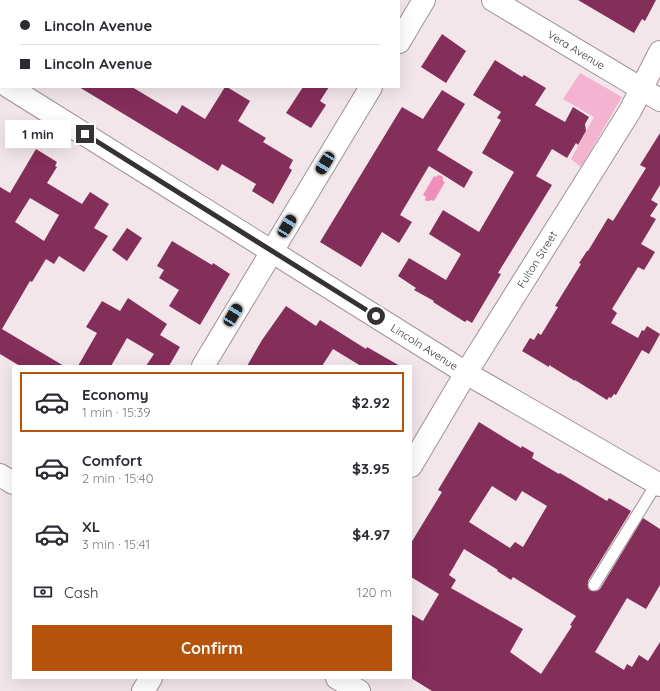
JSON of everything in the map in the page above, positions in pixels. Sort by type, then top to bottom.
[{"type":"street","points":[[400,40],[424,0]]},
{"type":"street","name":"Vera Avenue","points":[[493,0],[660,100]]},
{"type":"street","name":"Fulton Street","points":[[412,464],[466,372],[630,111],[660,52]]},
{"type":"street","name":"Lincoln Avenue","points":[[11,88],[466,372],[658,484]]},
{"type":"street","points":[[204,365],[371,88]]},
{"type":"street","points":[[0,475],[12,482]]},
{"type":"street","points":[[143,691],[150,679]]},
{"type":"street","points":[[339,679],[359,691]]},
{"type":"lane","points":[[594,585],[658,484]]},
{"type":"shaded area","points":[[580,73],[622,97],[581,167],[571,159],[594,117],[563,99]]},
{"type":"shaded area","points":[[438,175],[442,176],[443,181],[445,182],[434,201],[426,201],[426,197],[423,195],[434,176],[436,177]]},
{"type":"building","points":[[578,0],[656,0],[645,21],[642,19],[634,33]]},
{"type":"building","points":[[442,34],[466,51],[446,83],[421,67]]},
{"type":"building","points":[[495,60],[522,77],[524,75],[546,88],[535,105],[565,122],[573,107],[589,117],[585,124],[586,131],[578,145],[576,143],[567,158],[552,149],[536,176],[552,185],[498,273],[501,274],[472,323],[467,320],[465,322],[433,302],[434,301],[414,290],[416,288],[398,276],[409,258],[446,280],[461,254],[429,234],[443,210],[479,232],[514,172],[482,153],[501,120],[497,118],[501,112],[473,95]]},
{"type":"building","points":[[81,88],[134,88],[177,114],[182,105],[205,119],[224,88],[229,88],[250,101],[238,121],[266,138],[263,142],[293,160],[289,168],[292,170],[273,204],[252,191],[256,184],[222,164],[218,171]]},
{"type":"building","points":[[302,88],[328,88],[320,101],[326,105],[311,128],[286,113]]},
{"type":"building","points":[[442,90],[465,104],[437,150],[473,172],[464,188],[429,166],[400,215],[412,222],[399,243],[382,232],[361,267],[320,242],[402,107],[423,119]]},
{"type":"building","points":[[660,133],[660,185],[651,200],[658,204],[650,216],[656,219],[641,244],[655,252],[644,270],[638,267],[612,309],[617,313],[611,323],[638,338],[642,330],[644,331],[647,326],[660,334],[649,354],[642,350],[616,395],[614,394],[607,400],[549,365],[549,367],[522,351],[530,338],[534,340],[538,333],[541,335],[558,307],[555,306],[581,264],[579,263],[608,218],[613,221],[646,168],[640,165]]},
{"type":"building","points":[[36,149],[57,162],[55,166],[57,167],[47,183],[82,204],[90,192],[109,204],[94,228],[108,236],[84,272],[59,256],[54,264],[46,259],[32,282],[30,281],[2,329],[62,365],[18,365],[0,354],[0,187],[10,193]],"holes":[[[30,198],[59,215],[44,241],[15,222]]]},
{"type":"building","points":[[127,228],[142,238],[127,261],[112,250]]},
{"type":"building","points":[[172,241],[230,274],[200,325],[169,306],[179,290],[159,278],[164,270],[157,266]]},
{"type":"building","points":[[128,298],[167,324],[160,335],[180,347],[170,365],[147,365],[154,354],[127,338],[112,365],[79,365],[97,333],[86,327],[102,301],[120,311]]},
{"type":"building","points":[[286,306],[316,326],[320,320],[366,349],[367,347],[398,365],[359,365],[333,349],[323,365],[248,365],[262,340]]},
{"type":"building","points":[[479,422],[521,448],[522,446],[534,453],[532,458],[559,474],[560,473],[607,501],[609,498],[631,511],[588,581],[588,588],[591,591],[597,591],[600,589],[643,518],[660,529],[660,585],[646,609],[627,598],[595,652],[624,670],[627,664],[632,667],[639,655],[648,661],[660,642],[660,691],[432,691],[412,679],[412,615],[423,621],[439,594],[412,578],[412,541],[442,492],[438,490]],"holes":[[[492,486],[516,501],[522,491],[547,506],[523,547],[515,542],[510,548],[469,522]],[[464,549],[498,570],[497,571],[511,580],[513,577],[576,616],[570,625],[572,626],[541,674],[510,652],[523,629],[451,588],[456,580],[449,575]]]},
{"type":"route","points":[[85,134],[376,316]]}]
